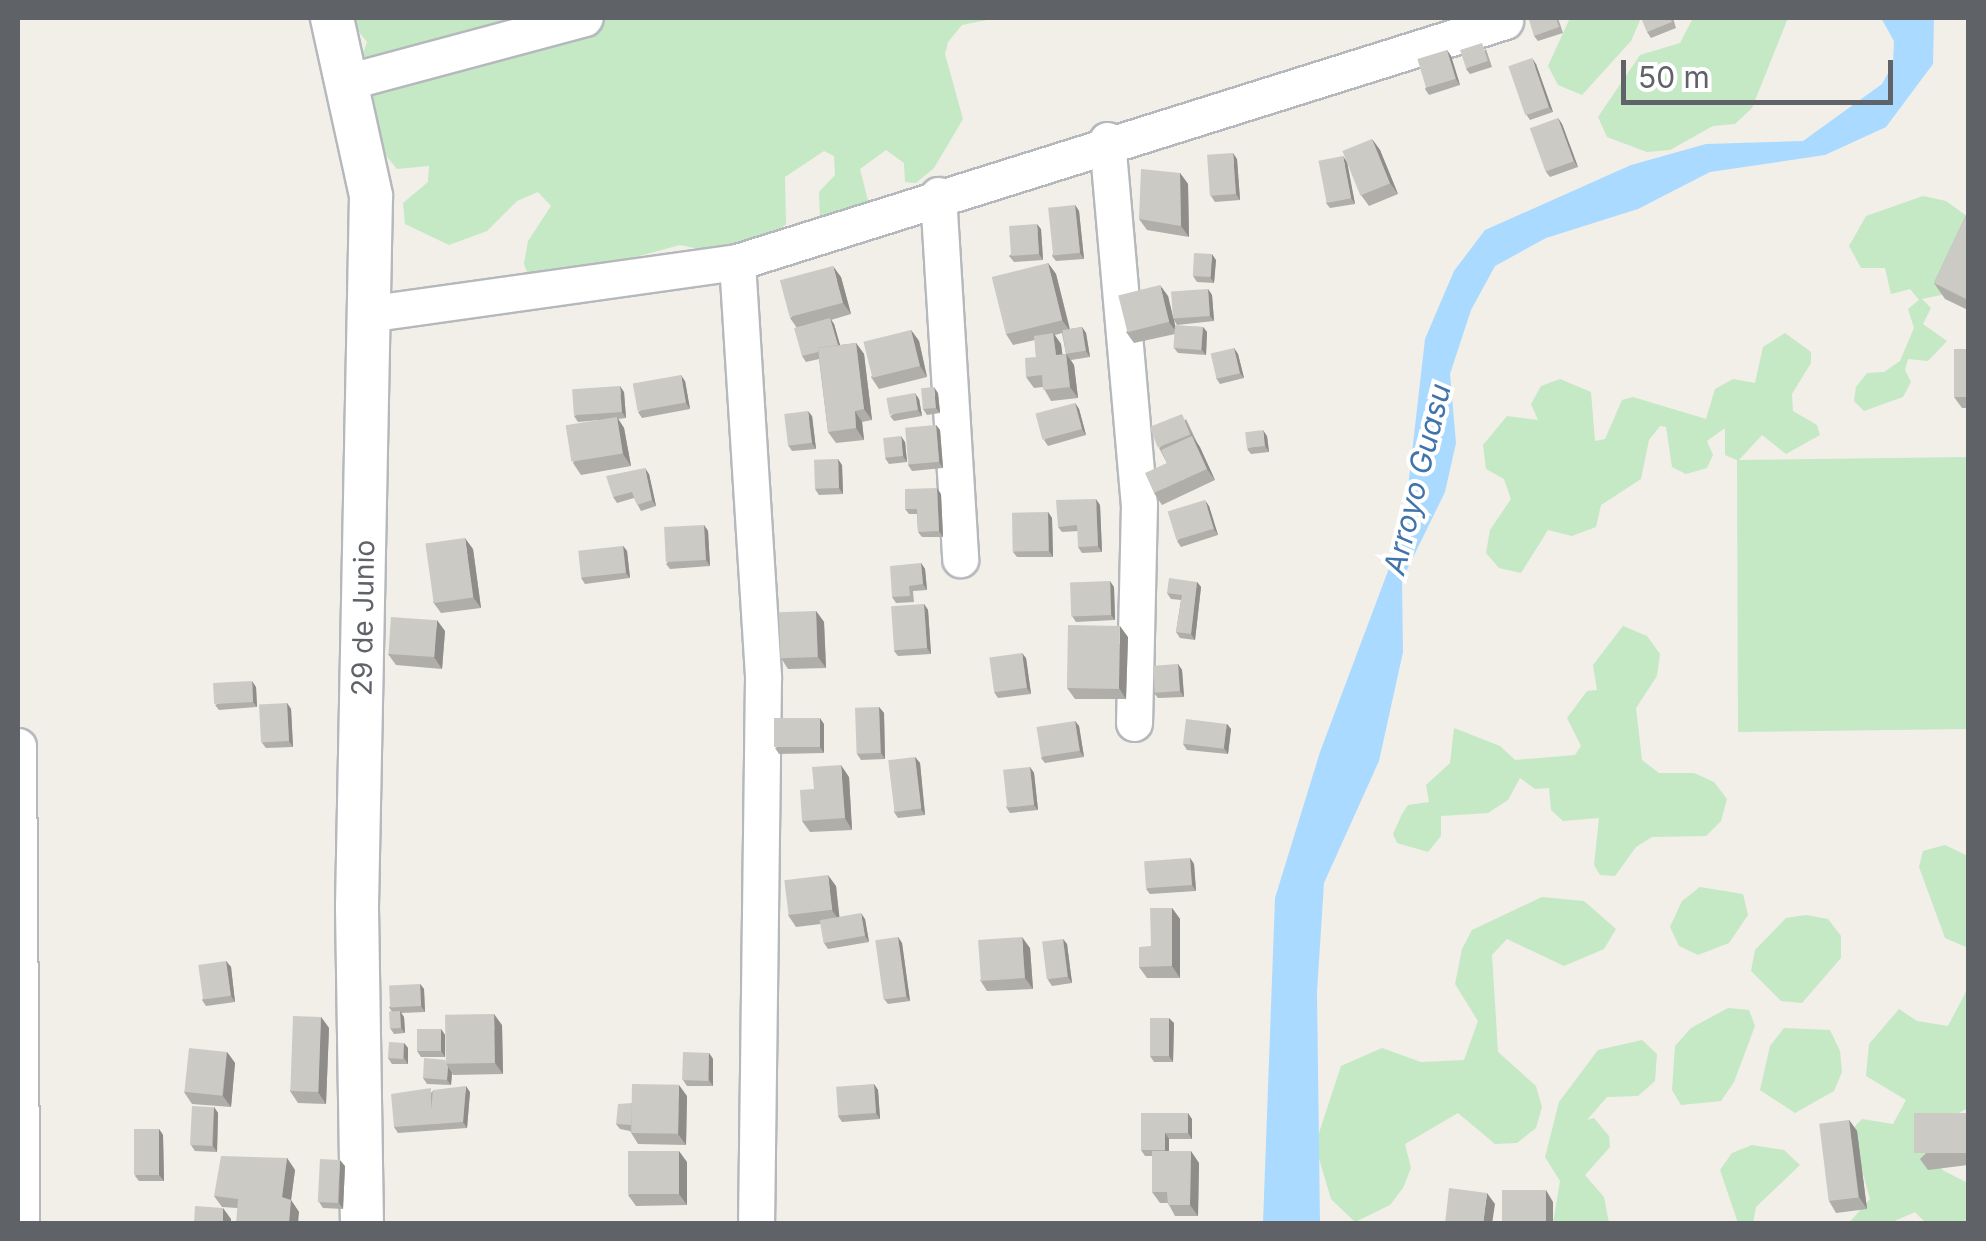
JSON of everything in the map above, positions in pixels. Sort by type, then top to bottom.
[{"type":"street","name":"29 de Junio","points":[[332,18],[371,196],[357,908],[362,1224]]},
{"type":"street","points":[[346,82],[585,18]]},
{"type":"street","points":[[367,314],[737,262],[1107,140],[1506,21]]},
{"type":"street","points":[[1107,140],[1139,504],[1134,723]]},
{"type":"street","points":[[938,195],[960,559]]},
{"type":"street","points":[[737,262],[763,678],[756,1224]]},
{"type":"street","points":[[18,746],[21,1224]]},
{"type":"green space","points":[[348,18],[997,18],[962,25],[948,42],[945,54],[963,119],[934,168],[916,183],[905,182],[904,163],[886,150],[860,169],[871,212],[820,218],[819,192],[835,175],[834,156],[824,151],[785,177],[786,224],[744,258],[680,245],[532,285],[524,264],[528,241],[551,206],[538,192],[517,201],[487,231],[449,245],[405,224],[403,203],[428,182],[429,166],[397,169],[371,137],[359,66],[367,42]]},
{"type":"green space","points":[[1570,18],[1641,18],[1631,41],[1582,95],[1558,85],[1548,66]]},
{"type":"green space","points":[[1693,18],[1788,18],[1752,108],[1735,124],[1713,126],[1670,150],[1647,152],[1607,137],[1598,117],[1640,55],[1680,43]]},
{"type":"green space","points":[[1923,196],[1946,201],[1968,217],[1950,293],[1922,299],[1931,308],[1923,324],[1947,341],[1928,361],[1908,359],[1905,370],[1911,382],[1903,397],[1864,411],[1854,401],[1856,387],[1867,373],[1884,372],[1900,361],[1914,328],[1908,309],[1919,300],[1910,289],[1891,294],[1885,268],[1861,268],[1849,246],[1866,216]]},
{"type":"green space","points":[[1785,333],[1811,352],[1811,363],[1792,394],[1793,411],[1817,425],[1820,435],[1786,454],[1762,435],[1739,460],[1968,457],[1968,729],[1738,732],[1737,460],[1725,455],[1725,428],[1707,441],[1713,455],[1707,468],[1686,474],[1672,467],[1666,427],[1660,426],[1649,440],[1641,479],[1601,505],[1596,527],[1572,536],[1548,530],[1521,573],[1499,568],[1486,553],[1490,530],[1511,499],[1504,479],[1486,469],[1483,445],[1507,416],[1538,420],[1531,404],[1541,386],[1560,379],[1591,392],[1595,441],[1605,439],[1622,400],[1633,397],[1706,419],[1715,389],[1733,379],[1755,383],[1763,347]]},
{"type":"green space","points":[[1623,626],[1647,636],[1660,654],[1657,676],[1636,708],[1642,760],[1659,773],[1694,773],[1714,782],[1727,799],[1721,821],[1706,836],[1652,837],[1636,847],[1615,876],[1600,875],[1594,865],[1599,818],[1563,821],[1551,810],[1549,788],[1535,789],[1520,778],[1508,800],[1488,813],[1441,816],[1441,836],[1428,852],[1397,843],[1393,834],[1402,814],[1408,805],[1429,802],[1426,785],[1450,763],[1454,728],[1500,746],[1515,760],[1575,755],[1581,746],[1567,718],[1587,691],[1597,690],[1593,665]]},
{"type":"green space","points":[[1945,845],[1968,856],[1968,948],[1945,938],[1919,867],[1923,851]]},
{"type":"green space","points":[[1700,887],[1743,894],[1748,915],[1729,943],[1698,955],[1679,946],[1670,927],[1682,901]]},
{"type":"green space","points":[[1542,897],[1584,901],[1616,929],[1604,949],[1564,966],[1507,939],[1492,955],[1498,1052],[1536,1086],[1542,1107],[1536,1128],[1517,1143],[1495,1144],[1458,1113],[1405,1144],[1411,1168],[1403,1188],[1390,1205],[1355,1222],[1331,1199],[1315,1145],[1341,1066],[1382,1048],[1421,1062],[1464,1060],[1478,1021],[1455,984],[1462,949],[1472,930]]},
{"type":"green space","points":[[1806,915],[1828,919],[1841,936],[1841,958],[1802,1003],[1781,1001],[1751,971],[1755,950],[1786,918]]},
{"type":"green space","points":[[1968,988],[1968,1108],[1920,1134],[1917,1144],[1944,1171],[1968,1183],[1968,1223],[1926,1223],[1915,1212],[1890,1223],[1848,1224],[1870,1199],[1852,1134],[1856,1125],[1862,1119],[1893,1124],[1906,1100],[1866,1076],[1869,1044],[1899,1009],[1917,1021],[1948,1026]]},
{"type":"green space","points":[[1728,1008],[1749,1010],[1755,1026],[1734,1082],[1721,1101],[1681,1105],[1672,1090],[1675,1046],[1691,1028]]},
{"type":"green space","points":[[1784,1028],[1830,1030],[1840,1051],[1842,1072],[1834,1091],[1795,1113],[1760,1090],[1770,1046]]},
{"type":"green space","points":[[1642,1040],[1657,1054],[1655,1081],[1638,1096],[1607,1097],[1587,1120],[1594,1118],[1609,1136],[1610,1147],[1585,1175],[1604,1197],[1609,1223],[1553,1223],[1560,1181],[1545,1157],[1559,1102],[1598,1050]]},
{"type":"green space","points":[[1752,1145],[1784,1150],[1800,1165],[1756,1207],[1753,1223],[1738,1223],[1720,1170],[1732,1153]]},
{"type":"water","name":"Arroyo Guasu","points":[[1881,18],[1934,18],[1933,64],[1886,127],[1825,155],[1710,172],[1638,209],[1546,238],[1495,266],[1471,310],[1450,374],[1456,443],[1445,492],[1402,580],[1403,652],[1379,761],[1324,883],[1317,992],[1320,1223],[1263,1223],[1275,898],[1320,752],[1403,531],[1425,339],[1454,271],[1485,230],[1631,165],[1706,144],[1803,141],[1882,84],[1893,64],[1894,41]]},
{"type":"building","points":[[1556,18],[1559,27],[1534,36],[1529,20]]},
{"type":"building","points":[[1641,18],[1670,18],[1672,22],[1647,32]]},
{"type":"building","points":[[1482,43],[1488,61],[1466,68],[1460,50]]},
{"type":"building","points":[[1447,50],[1456,79],[1426,88],[1417,59]]},
{"type":"building","points":[[1532,58],[1549,107],[1525,115],[1508,66]]},
{"type":"building","points":[[1558,118],[1574,161],[1546,171],[1530,128]]},
{"type":"building","points":[[1372,139],[1390,184],[1360,195],[1342,151]]},
{"type":"building","points":[[1233,153],[1236,194],[1210,196],[1207,155]]},
{"type":"building","points":[[1343,156],[1351,198],[1327,203],[1318,161]]},
{"type":"building","points":[[1141,169],[1180,173],[1181,226],[1139,219]]},
{"type":"building","points":[[1075,205],[1080,253],[1053,256],[1048,208]]},
{"type":"building","points":[[1968,211],[1968,300],[1934,283]]},
{"type":"building","points":[[1037,224],[1039,254],[1011,256],[1009,226]]},
{"type":"building","points":[[1194,253],[1212,254],[1211,277],[1193,276]]},
{"type":"building","points":[[1048,263],[1062,320],[1006,334],[992,277]]},
{"type":"building","points":[[833,266],[843,303],[790,317],[780,280]]},
{"type":"building","points":[[1160,285],[1169,322],[1127,332],[1118,295]]},
{"type":"building","points":[[1208,289],[1210,316],[1173,319],[1171,292]]},
{"type":"building","points":[[830,318],[838,345],[802,356],[794,328]]},
{"type":"building","points":[[1175,325],[1203,327],[1201,350],[1173,348]]},
{"type":"building","points":[[1082,327],[1086,351],[1066,354],[1062,330]]},
{"type":"building","points":[[911,330],[920,366],[872,378],[863,342]]},
{"type":"building","points":[[1053,333],[1056,355],[1066,354],[1070,387],[1043,390],[1042,375],[1026,377],[1025,358],[1036,357],[1034,336]]},
{"type":"building","points":[[856,343],[864,409],[855,411],[856,428],[828,432],[818,348]]},
{"type":"building","points":[[1234,348],[1240,373],[1216,379],[1211,353]]},
{"type":"building","points":[[1954,349],[1968,349],[1968,397],[1954,397]]},
{"type":"building","points":[[681,375],[686,403],[638,411],[633,384]]},
{"type":"building","points":[[620,386],[622,412],[574,415],[572,389]]},
{"type":"building","points":[[934,387],[936,408],[923,409],[921,388]]},
{"type":"building","points":[[915,393],[918,410],[889,415],[886,398]]},
{"type":"building","points":[[1075,403],[1082,429],[1042,440],[1035,414]]},
{"type":"building","points":[[808,411],[812,443],[788,446],[784,414]]},
{"type":"building","points":[[1182,414],[1190,434],[1158,448],[1150,427]]},
{"type":"building","points":[[617,417],[623,454],[571,462],[566,425]]},
{"type":"building","points":[[936,425],[939,462],[908,465],[905,428]]},
{"type":"building","points":[[1263,430],[1265,446],[1247,448],[1245,432]]},
{"type":"building","points":[[901,436],[903,456],[885,458],[883,438]]},
{"type":"building","points":[[1192,436],[1207,469],[1154,493],[1145,473],[1167,463],[1161,450]]},
{"type":"building","points":[[838,459],[839,488],[815,489],[814,460]]},
{"type":"building","points":[[645,468],[652,500],[637,505],[632,492],[613,497],[606,476]]},
{"type":"building","points":[[937,488],[939,531],[918,532],[917,509],[905,509],[905,489]]},
{"type":"building","points":[[1096,499],[1098,546],[1078,547],[1077,525],[1058,527],[1056,500]]},
{"type":"building","points":[[1205,500],[1214,529],[1176,540],[1168,511]]},
{"type":"building","points":[[1048,512],[1049,551],[1013,552],[1012,513]]},
{"type":"building","points":[[704,525],[706,560],[666,562],[664,527]]},
{"type":"building","points":[[465,538],[473,597],[434,603],[425,544]]},
{"type":"building","points":[[623,546],[626,573],[581,578],[578,551]]},
{"type":"building","points":[[921,563],[923,584],[909,586],[910,596],[892,597],[890,566]]},
{"type":"building","points":[[1169,578],[1197,582],[1191,634],[1176,632],[1182,595],[1167,593]]},
{"type":"building","points":[[1110,581],[1111,615],[1071,616],[1070,582]]},
{"type":"building","points":[[924,604],[927,648],[894,650],[891,606]]},
{"type":"building","points":[[816,611],[818,657],[781,658],[779,612]]},
{"type":"building","points":[[391,617],[437,620],[434,657],[388,654]]},
{"type":"building","points":[[1068,625],[1120,626],[1119,689],[1067,688]]},
{"type":"building","points":[[1022,653],[1027,688],[994,692],[989,658]]},
{"type":"building","points":[[1178,664],[1180,691],[1155,693],[1153,666]]},
{"type":"building","points":[[252,681],[253,702],[214,704],[213,683]]},
{"type":"building","points":[[287,703],[289,741],[261,742],[259,704]]},
{"type":"building","points":[[879,707],[881,753],[857,754],[855,708]]},
{"type":"building","points":[[774,718],[820,718],[820,747],[774,747]]},
{"type":"building","points":[[1186,719],[1227,724],[1224,749],[1183,744]]},
{"type":"building","points":[[1075,721],[1080,751],[1041,757],[1036,727]]},
{"type":"building","points":[[915,757],[921,809],[895,812],[888,760]]},
{"type":"building","points":[[841,765],[845,818],[802,821],[800,790],[814,789],[812,767]]},
{"type":"building","points":[[1030,767],[1034,805],[1007,808],[1003,770]]},
{"type":"building","points":[[1190,858],[1192,885],[1146,888],[1144,861]]},
{"type":"building","points":[[828,875],[832,910],[789,915],[784,880]]},
{"type":"building","points":[[1150,908],[1172,908],[1172,966],[1139,967],[1139,947],[1151,946]]},
{"type":"building","points":[[861,913],[865,936],[824,943],[820,920]]},
{"type":"building","points":[[898,937],[906,996],[884,1000],[875,940]]},
{"type":"building","points":[[1022,937],[1025,978],[981,981],[978,940]]},
{"type":"building","points":[[1063,939],[1068,977],[1047,979],[1042,942]]},
{"type":"building","points":[[226,961],[231,996],[203,1000],[198,965]]},
{"type":"building","points":[[420,984],[421,1006],[390,1008],[389,986]]},
{"type":"building","points":[[400,1011],[401,1028],[390,1029],[389,1012]]},
{"type":"building","points":[[494,1014],[495,1063],[446,1064],[445,1015]]},
{"type":"building","points":[[293,1016],[321,1017],[318,1092],[290,1091]]},
{"type":"building","points":[[1150,1018],[1169,1018],[1169,1056],[1150,1056]]},
{"type":"building","points":[[417,1029],[441,1029],[441,1051],[417,1051]]},
{"type":"building","points":[[389,1042],[404,1043],[403,1059],[388,1058]]},
{"type":"building","points":[[189,1048],[227,1052],[222,1096],[184,1092]]},
{"type":"building","points":[[683,1052],[709,1053],[708,1081],[682,1080]]},
{"type":"building","points":[[424,1058],[445,1060],[447,1080],[423,1078]]},
{"type":"building","points":[[632,1084],[679,1085],[678,1134],[631,1133]]},
{"type":"building","points":[[874,1084],[876,1113],[838,1116],[836,1087]]},
{"type":"building","points":[[466,1086],[463,1122],[394,1127],[391,1094],[431,1088],[431,1110],[433,1090]]},
{"type":"building","points":[[632,1103],[631,1125],[616,1124],[618,1104]]},
{"type":"building","points":[[192,1106],[214,1107],[212,1146],[190,1145]]},
{"type":"building","points":[[1141,1113],[1188,1113],[1188,1133],[1165,1133],[1165,1150],[1141,1150]]},
{"type":"building","points":[[1914,1113],[1968,1113],[1968,1153],[1914,1153]]},
{"type":"building","points":[[1849,1120],[1859,1197],[1829,1201],[1819,1124]]},
{"type":"building","points":[[134,1129],[159,1129],[159,1175],[134,1175]]},
{"type":"building","points":[[628,1151],[679,1151],[679,1194],[628,1194]]},
{"type":"building","points":[[1152,1151],[1191,1151],[1190,1205],[1168,1205],[1167,1192],[1152,1192]]},
{"type":"building","points":[[221,1156],[287,1158],[282,1197],[291,1200],[289,1224],[236,1224],[238,1199],[214,1196]]},
{"type":"building","points":[[320,1159],[340,1160],[338,1203],[318,1202]]},
{"type":"building","points":[[1449,1188],[1487,1193],[1483,1224],[1445,1224]]},
{"type":"building","points":[[1502,1190],[1546,1190],[1546,1224],[1502,1224]]},
{"type":"building","points":[[195,1206],[223,1208],[223,1224],[194,1224]]}]
